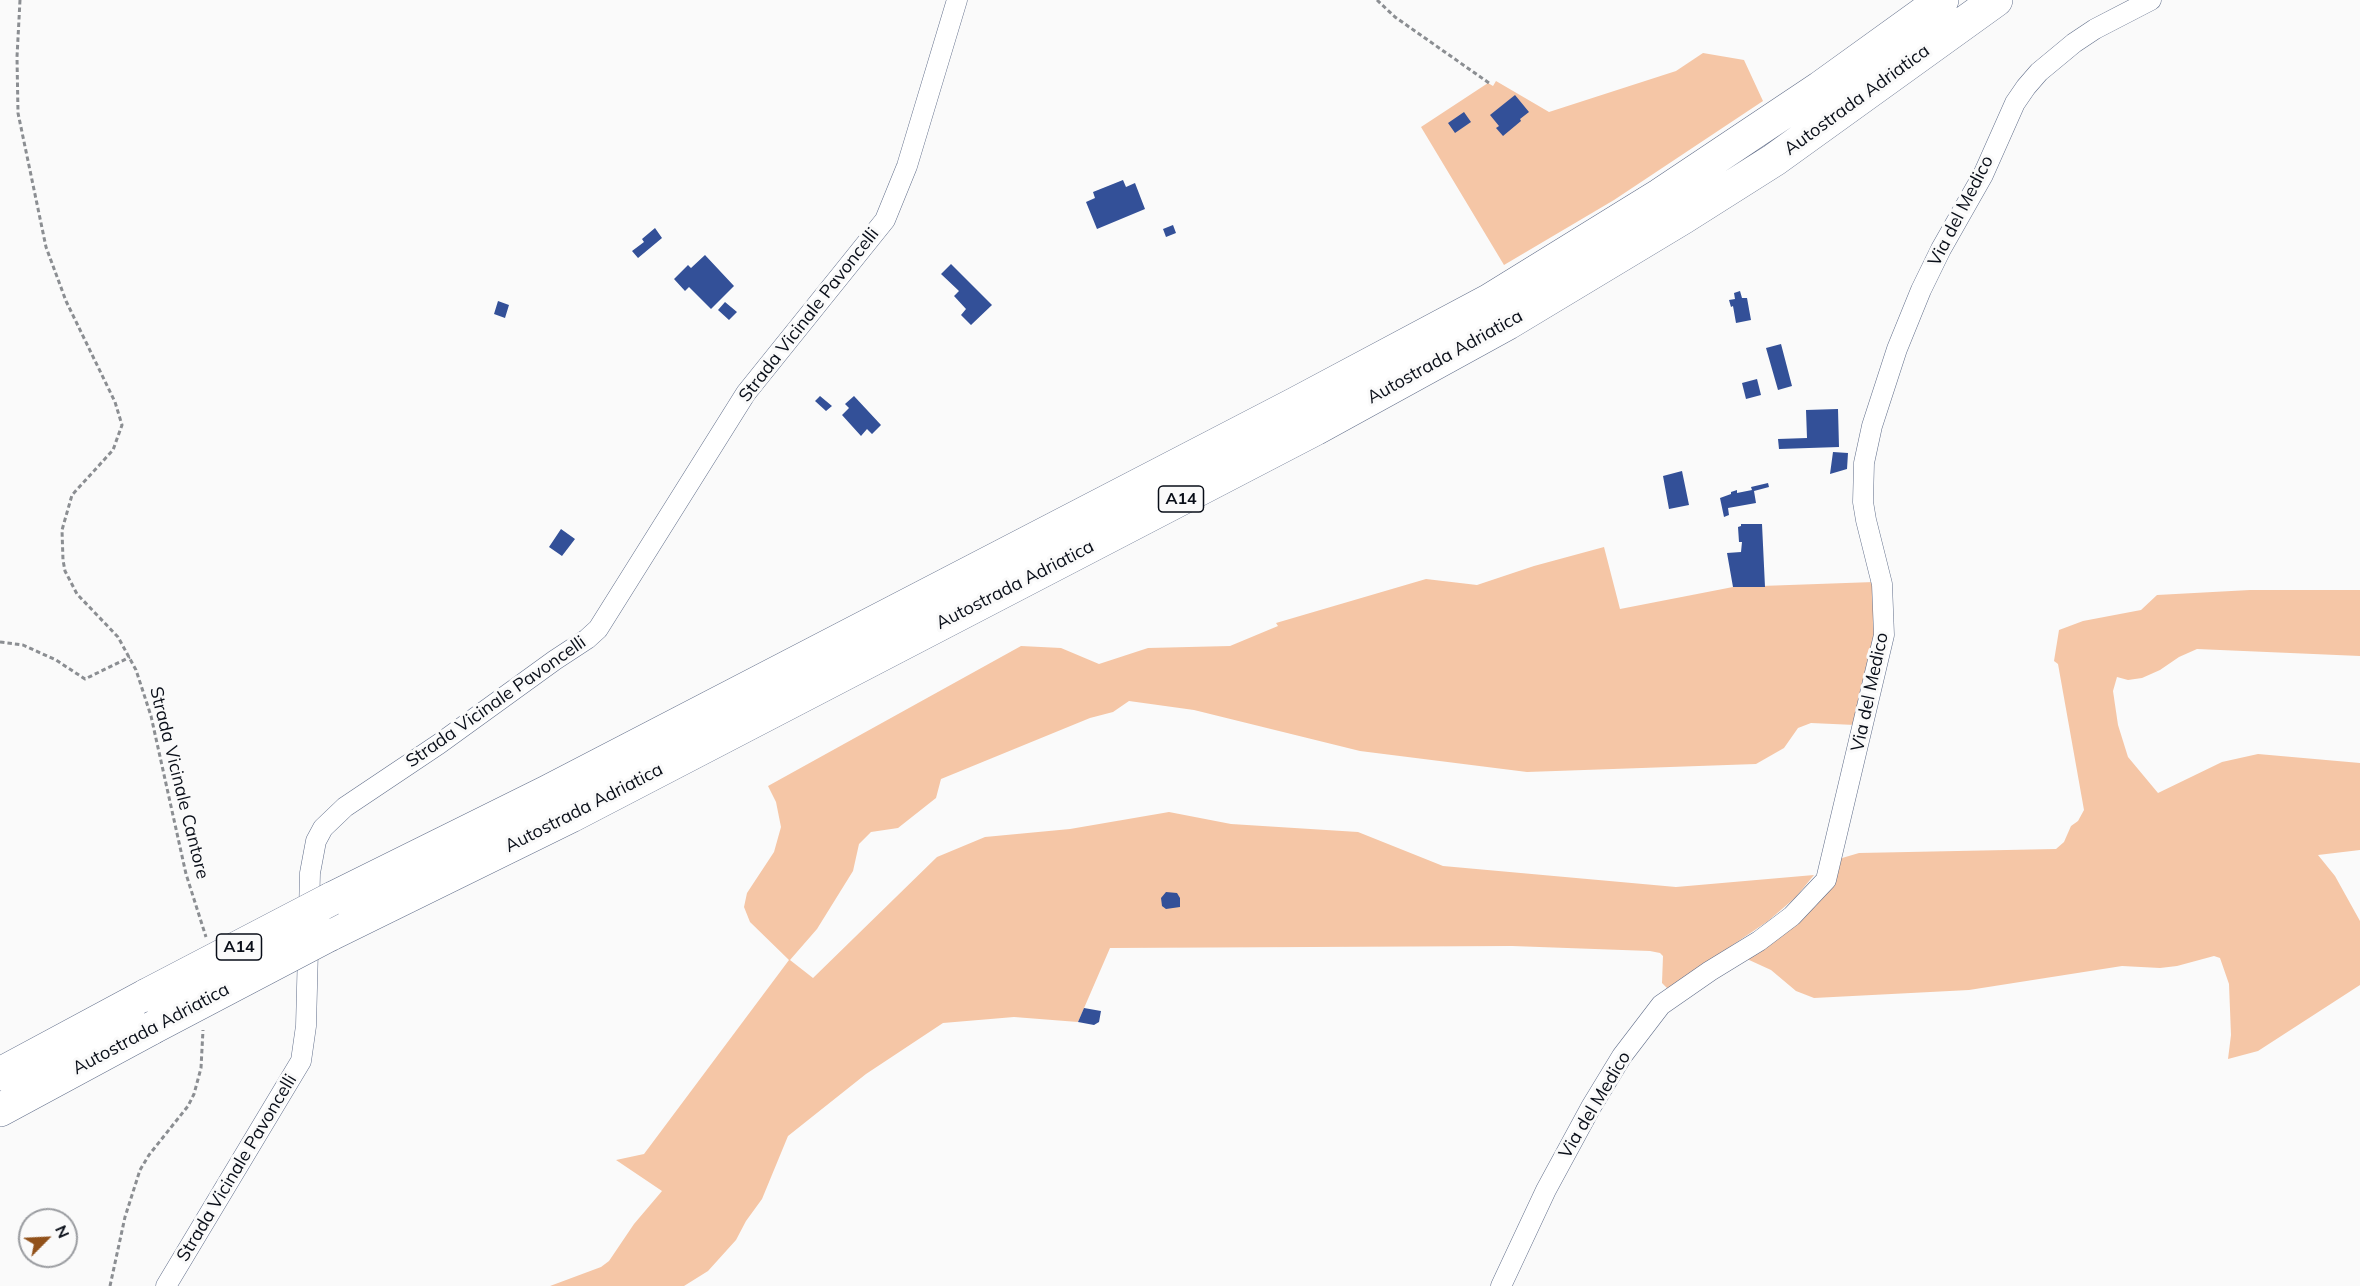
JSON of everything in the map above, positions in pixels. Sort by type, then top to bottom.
[{"type":"highway","name":"Autostrada Adriatica","points":[[0,1074],[331,899],[558,786],[1491,300],[1660,195],[1820,88],[1942,0]]},
{"type":"highway","name":"Autostrada Adriatica","points":[[0,1110],[328,935],[571,816],[1315,429],[1508,323],[1684,217],[1773,160],[1996,0]]},
{"type":"street","name":"Strada Vicinale Pavoncelli","points":[[166,1286],[301,1061],[306,1026],[310,873],[316,841],[323,828],[345,807],[439,744],[598,629],[746,393],[885,220],[907,166],[957,0]]},
{"type":"street","name":"Via del Medico","points":[[1501,1286],[1546,1190],[1591,1107],[1622,1056],[1661,1005],[1767,935],[1792,916],[1826,880],[1884,636],[1882,584],[1863,502],[1864,463],[1872,426],[1897,349],[1941,249],[1983,175],[2015,103],[2026,87],[2039,72],[2074,43],[2095,29],[2151,0]]},
{"type":"path","name":"Strada Vicinale Cantore","points":[[20,0],[17,57],[18,113],[37,194],[46,247],[66,301],[116,402],[122,426],[113,450],[72,495],[62,530],[65,572],[77,594],[118,637],[130,657],[148,708],[186,874],[206,938]]},
{"type":"path","points":[[1377,0],[1395,17],[1489,83]]},
{"type":"path","points":[[0,642],[23,645],[56,660],[85,679],[130,657]]},
{"type":"path","points":[[110,1286],[129,1200],[140,1170],[188,1106],[199,1081],[204,1021]]},
{"type":"shaded area","points":[[1703,53],[1744,60],[1763,101],[1614,200],[1504,265],[1421,127],[1488,83],[1493,86],[1496,81],[1549,112],[1676,71]]},
{"type":"shaded area","points":[[1604,547],[1620,609],[1733,587],[1874,582],[1876,596],[1873,662],[1855,725],[1811,723],[1798,728],[1784,748],[1756,764],[1527,772],[1360,751],[1194,710],[1129,701],[1113,712],[1090,718],[941,779],[936,798],[898,828],[871,832],[859,844],[853,871],[817,929],[790,960],[813,978],[937,857],[985,837],[1070,829],[1169,812],[1231,824],[1358,832],[1443,866],[1676,887],[1814,875],[1796,897],[1768,921],[1668,989],[1662,983],[1663,956],[1650,951],[1512,946],[1110,948],[1078,1022],[1014,1017],[943,1023],[866,1074],[788,1136],[762,1199],[736,1240],[708,1271],[684,1286],[550,1286],[601,1267],[609,1261],[634,1224],[662,1191],[616,1160],[644,1154],[789,960],[750,922],[744,907],[747,893],[774,852],[781,827],[776,802],[768,786],[1021,646],[1061,648],[1099,664],[1148,648],[1230,646],[1278,626],[1276,623],[1426,579],[1477,585],[1534,566]]},
{"type":"shaded area","points":[[2250,590],[2360,590],[2360,656],[2197,649],[2142,678],[2128,680],[2117,677],[2113,691],[2118,725],[2128,757],[2158,793],[2222,762],[2258,754],[2360,763],[2360,850],[2318,855],[2335,876],[2360,921],[2360,985],[2258,1051],[2228,1059],[2231,1035],[2229,984],[2220,958],[2214,956],[2177,966],[2160,968],[2122,966],[1969,990],[1814,998],[1796,991],[1771,970],[1736,954],[1774,929],[1832,861],[1859,853],[2056,849],[2064,842],[2071,826],[2078,821],[2084,810],[2058,664],[2054,661],[2059,630],[2083,621],[2141,610],[2157,595]]},
{"type":"building","points":[[1515,95],[1529,112],[1503,136],[1496,128],[1499,126],[1490,115]]},
{"type":"building","points":[[1464,112],[1471,122],[1455,133],[1448,123]]},
{"type":"building","points":[[1123,180],[1126,187],[1135,183],[1145,209],[1097,229],[1086,202],[1095,198],[1093,192]]},
{"type":"building","points":[[1173,225],[1176,233],[1166,237],[1163,229]]},
{"type":"building","points":[[655,228],[662,238],[638,258],[632,251],[644,242],[642,239]]},
{"type":"building","points":[[705,255],[734,286],[711,309],[689,287],[685,291],[674,279],[688,265],[691,268]]},
{"type":"building","points":[[951,264],[992,305],[971,325],[961,315],[966,309],[954,296],[959,291],[941,274]]},
{"type":"building","points":[[1740,291],[1742,298],[1747,298],[1751,320],[1736,323],[1733,306],[1731,307],[1729,300],[1735,299],[1734,293]]},
{"type":"building","points":[[498,301],[509,305],[505,318],[494,314]]},
{"type":"building","points":[[725,302],[737,312],[729,320],[718,310]]},
{"type":"building","points":[[1781,344],[1792,386],[1778,390],[1766,348]]},
{"type":"building","points":[[1757,379],[1761,395],[1746,399],[1742,383]]},
{"type":"building","points":[[820,396],[832,406],[826,411],[815,401]]},
{"type":"building","points":[[854,396],[881,425],[872,434],[867,429],[861,436],[842,415],[849,408],[845,404]]},
{"type":"building","points":[[1838,409],[1839,447],[1779,449],[1778,439],[1807,438],[1806,410]]},
{"type":"building","points":[[1833,452],[1848,453],[1847,469],[1830,474]]},
{"type":"building","points":[[1682,471],[1689,505],[1669,509],[1663,476]]},
{"type":"building","points":[[1768,483],[1769,487],[1754,491],[1756,503],[1728,508],[1729,515],[1724,517],[1720,498],[1737,490],[1737,493],[1752,490],[1751,487]]},
{"type":"building","points":[[1741,524],[1762,524],[1765,587],[1733,587],[1727,553],[1741,552],[1742,542],[1739,542],[1738,527]]},
{"type":"building","points":[[561,529],[575,539],[562,556],[549,547]]},
{"type":"building","points":[[1166,892],[1177,893],[1180,898],[1180,907],[1166,909],[1162,906],[1161,898]]},
{"type":"building","points":[[1084,1008],[1101,1011],[1099,1022],[1094,1025],[1078,1022]]}]
